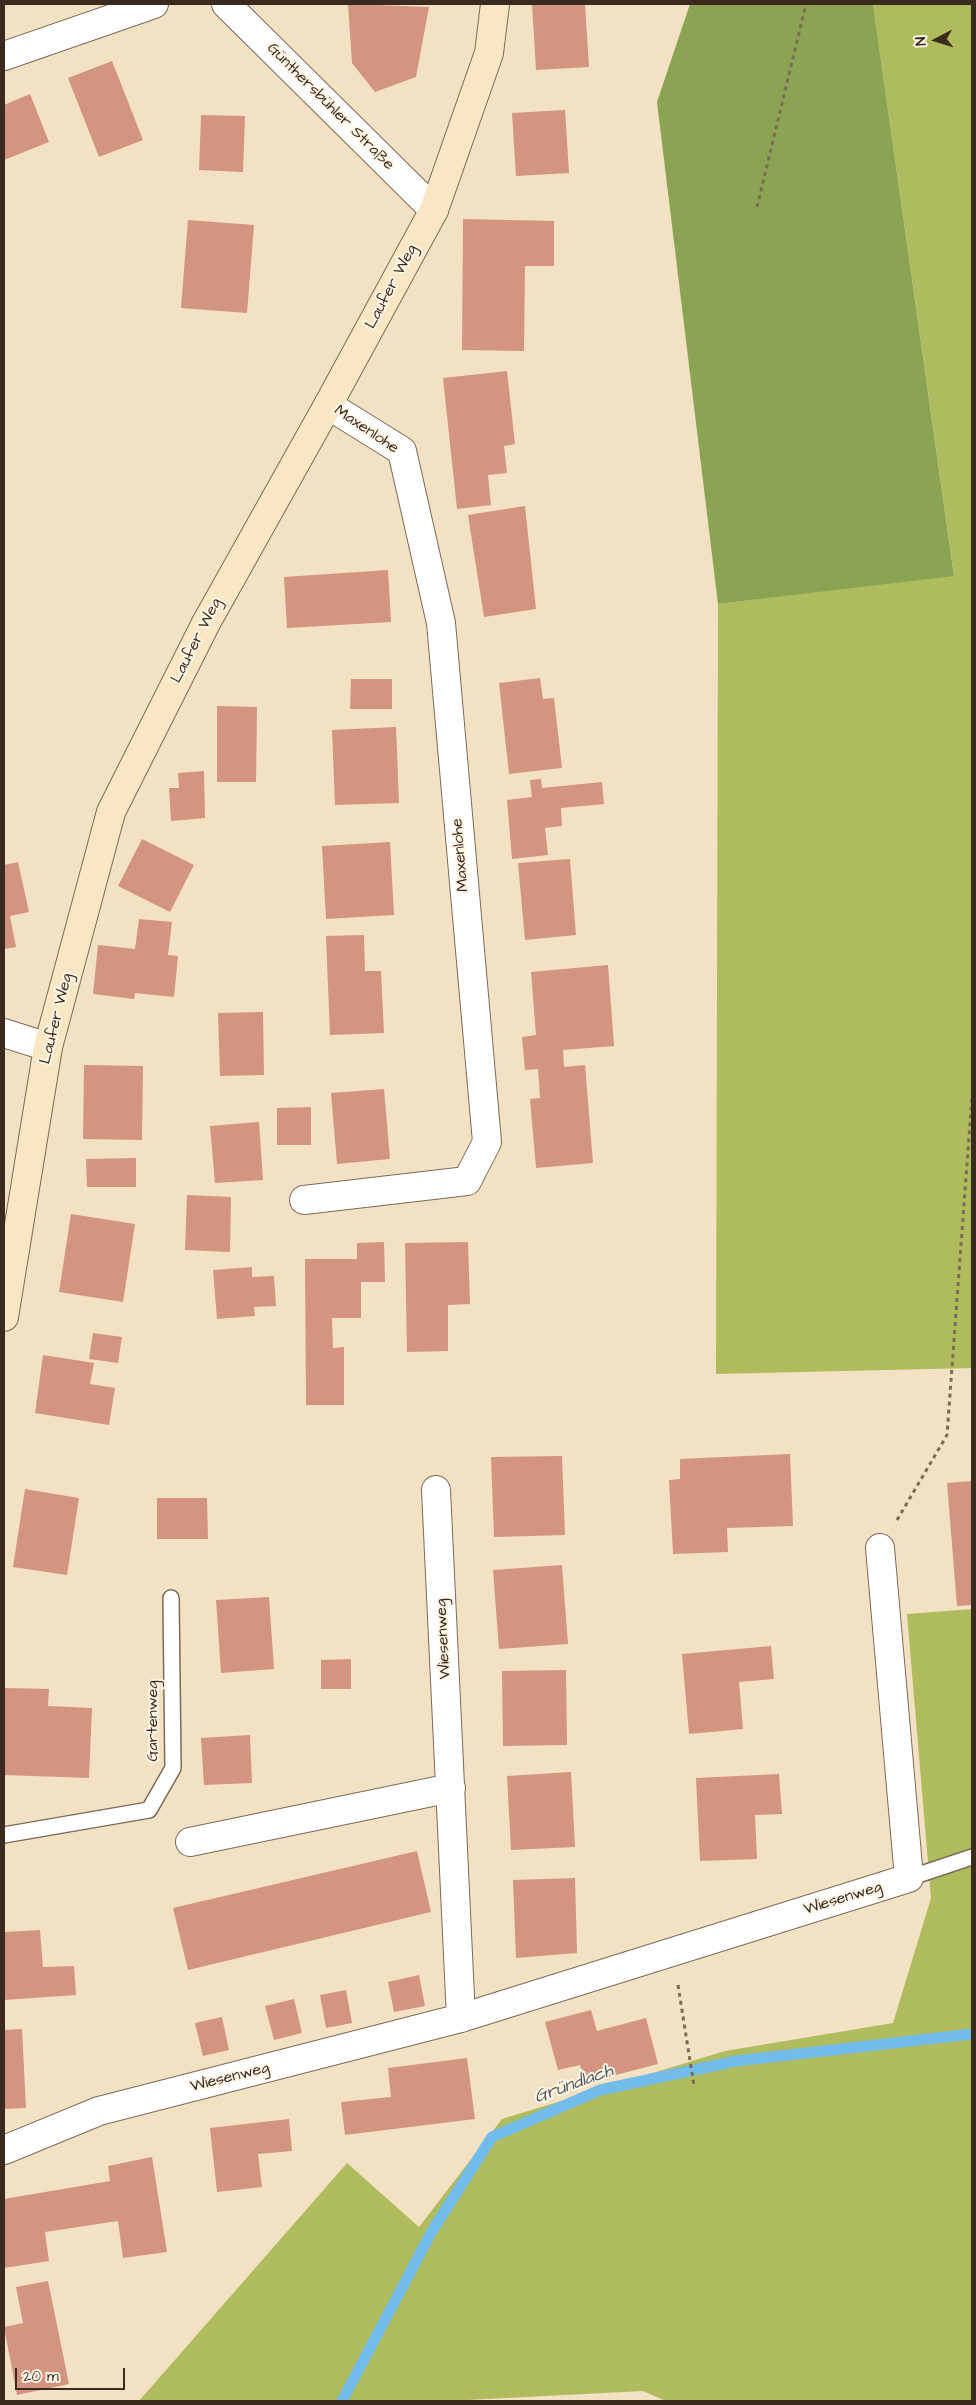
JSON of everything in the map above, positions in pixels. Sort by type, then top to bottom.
[{"type":"street","points":[[4,56],[154,4]]},
{"type":"street","name":"Günthersbühler Straße","points":[[226,4],[434,210]]},
{"type":"street","name":"Laufer Weg","points":[[4,1317],[48,1047],[111,812],[206,623],[434,210],[489,53],[495,4]]},
{"type":"street","name":"Maxenlohe","points":[[304,1200],[467,1181],[487,1142],[441,623],[402,451],[328,405]]},
{"type":"street","points":[[4,1033],[48,1047]]},
{"type":"street","name":"Wiesenweg","points":[[436,1490],[461,2018]]},
{"type":"street","points":[[880,1548],[909,1878]]},
{"type":"street","points":[[190,1842],[451,1788]]},
{"type":"street","name":"Wiesenweg","points":[[4,2150],[99,2111],[461,2018],[909,1878]]},
{"type":"lane","name":"Gartenweg","points":[[4,1834],[149,1810],[173,1768],[171,1598]]},
{"type":"lane","points":[[909,1878],[972,1857]]},
{"type":"path","points":[[757,207],[806,4]]},
{"type":"path","points":[[880,1548],[946,1435],[972,1096]]},
{"type":"path","points":[[673,1952],[694,2086]]},
{"type":"green space","points":[[690,4],[873,4],[954,576],[718,604],[657,102]]},
{"type":"green space","points":[[873,4],[972,4],[972,1368],[716,1374],[718,604],[954,575]]},
{"type":"green space","points":[[972,1609],[972,2401],[666,2401],[643,2391],[447,2401],[139,2401],[347,2163],[419,2227],[502,2119],[725,2051],[893,2023],[931,1898],[907,1614]]},
{"type":"building","points":[[348,4],[429,7],[416,77],[375,92],[352,63]]},
{"type":"building","points":[[532,4],[585,4],[589,67],[536,70]]},
{"type":"building","points":[[112,61],[143,140],[99,157],[68,78]]},
{"type":"building","points":[[30,94],[49,142],[4,160],[4,105]]},
{"type":"building","points":[[565,110],[569,173],[516,176],[512,113]]},
{"type":"building","points":[[201,115],[245,116],[243,172],[199,170]]},
{"type":"building","points":[[463,219],[554,221],[554,266],[525,266],[524,351],[462,350]]},
{"type":"building","points":[[188,220],[254,225],[247,313],[181,308]]},
{"type":"building","points":[[507,371],[515,444],[504,446],[507,473],[488,475],[491,505],[457,509],[443,378]]},
{"type":"building","points":[[525,506],[536,609],[484,617],[468,515]]},
{"type":"building","points":[[388,570],[391,622],[287,628],[284,577]]},
{"type":"building","points":[[540,678],[543,699],[554,698],[562,768],[509,774],[499,683]]},
{"type":"building","points":[[351,679],[392,679],[392,709],[350,709]]},
{"type":"building","points":[[217,706],[257,707],[256,782],[217,782]]},
{"type":"building","points":[[396,727],[399,803],[335,805],[332,730]]},
{"type":"building","points":[[204,771],[205,818],[171,821],[169,788],[179,788],[178,773]]},
{"type":"building","points":[[541,779],[542,788],[602,782],[604,804],[561,808],[562,826],[545,828],[548,855],[512,859],[507,800],[532,797],[530,780]]},
{"type":"building","points":[[142,839],[194,865],[170,912],[118,886]]},
{"type":"building","points":[[390,842],[394,915],[326,919],[322,846]]},
{"type":"building","points":[[570,859],[576,935],[525,940],[518,863]]},
{"type":"building","points":[[18,862],[29,912],[10,916],[16,947],[4,949],[4,865]]},
{"type":"building","points":[[139,919],[172,922],[168,955],[178,956],[174,997],[135,993],[134,999],[93,994],[98,945],[135,949]]},
{"type":"building","points":[[364,935],[365,971],[381,971],[384,1033],[330,1035],[326,936]]},
{"type":"building","points":[[608,965],[614,1046],[563,1050],[564,1067],[585,1065],[593,1163],[536,1168],[530,1099],[540,1098],[538,1069],[525,1070],[522,1037],[536,1035],[531,972]]},
{"type":"building","points":[[263,1012],[264,1075],[220,1076],[218,1013]]},
{"type":"building","points":[[84,1065],[143,1066],[142,1140],[83,1139]]},
{"type":"building","points":[[384,1089],[390,1159],[337,1164],[331,1093]]},
{"type":"building","points":[[311,1107],[311,1145],[277,1145],[277,1108]]},
{"type":"building","points":[[259,1122],[263,1180],[215,1183],[210,1126]]},
{"type":"building","points":[[136,1158],[136,1187],[87,1187],[86,1159]]},
{"type":"building","points":[[187,1195],[231,1197],[230,1252],[185,1250]]},
{"type":"building","points":[[71,1214],[135,1224],[123,1302],[59,1292]]},
{"type":"building","points":[[384,1242],[385,1282],[361,1282],[361,1318],[332,1318],[333,1348],[344,1347],[344,1405],[306,1405],[305,1259],[357,1259],[357,1243]]},
{"type":"building","points":[[468,1242],[470,1304],[448,1305],[448,1351],[407,1352],[405,1243]]},
{"type":"building","points":[[252,1267],[252,1277],[274,1276],[276,1306],[254,1307],[255,1316],[217,1319],[213,1270]]},
{"type":"building","points":[[93,1333],[122,1337],[118,1363],[89,1359]]},
{"type":"building","points":[[43,1355],[94,1363],[90,1384],[115,1388],[109,1425],[35,1413]]},
{"type":"building","points":[[790,1454],[793,1526],[727,1528],[728,1552],[673,1554],[669,1480],[680,1479],[680,1459]]},
{"type":"building","points":[[562,1456],[565,1535],[494,1537],[491,1457]]},
{"type":"building","points":[[972,1481],[972,1605],[957,1606],[947,1483]]},
{"type":"building","points":[[25,1489],[79,1498],[67,1575],[13,1567]]},
{"type":"building","points":[[157,1498],[207,1498],[208,1539],[157,1539]]},
{"type":"building","points":[[562,1565],[568,1644],[499,1649],[493,1570]]},
{"type":"building","points":[[269,1597],[274,1669],[221,1673],[216,1600]]},
{"type":"building","points":[[771,1646],[774,1679],[739,1682],[743,1729],[689,1734],[682,1654]]},
{"type":"building","points":[[351,1659],[351,1689],[321,1689],[321,1660]]},
{"type":"building","points":[[566,1670],[567,1745],[503,1746],[502,1671]]},
{"type":"building","points":[[5,1688],[49,1689],[48,1706],[92,1708],[89,1778],[4,1775]]},
{"type":"building","points":[[250,1735],[252,1783],[204,1785],[201,1738]]},
{"type":"building","points":[[571,1772],[575,1847],[511,1850],[507,1776]]},
{"type":"building","points":[[779,1774],[782,1814],[755,1815],[757,1859],[700,1861],[696,1778]]},
{"type":"building","points":[[417,1851],[431,1912],[188,1970],[173,1908]]},
{"type":"building","points":[[575,1878],[577,1953],[516,1958],[513,1880]]},
{"type":"building","points":[[40,1930],[43,1967],[74,1966],[76,1995],[4,2000],[4,1932]]},
{"type":"building","points":[[419,1975],[425,2006],[394,2012],[388,1982]]},
{"type":"building","points":[[346,1990],[352,2023],[326,2028],[320,1995]]},
{"type":"building","points":[[294,1999],[302,2033],[274,2040],[265,2006]]},
{"type":"building","points":[[591,2010],[597,2031],[646,2018],[658,2064],[585,2083],[580,2065],[558,2070],[545,2022]]},
{"type":"building","points":[[222,2017],[229,2050],[203,2056],[195,2023]]},
{"type":"building","points":[[22,2029],[26,2108],[4,2109],[4,2030]]},
{"type":"building","points":[[467,2058],[475,2119],[345,2135],[341,2102],[391,2097],[388,2068]]},
{"type":"building","points":[[289,2119],[292,2151],[258,2154],[262,2187],[217,2192],[210,2128]]},
{"type":"building","points":[[152,2157],[167,2252],[123,2258],[118,2221],[45,2232],[49,2261],[4,2268],[4,2199],[110,2181],[108,2166]]},
{"type":"building","points":[[48,2281],[69,2384],[17,2395],[4,2327],[23,2323],[16,2287]]},
{"type":"waterway","name":"Gründlach","points":[[342,2401],[432,2231],[492,2137],[600,2090],[736,2061],[972,2034]]}]
